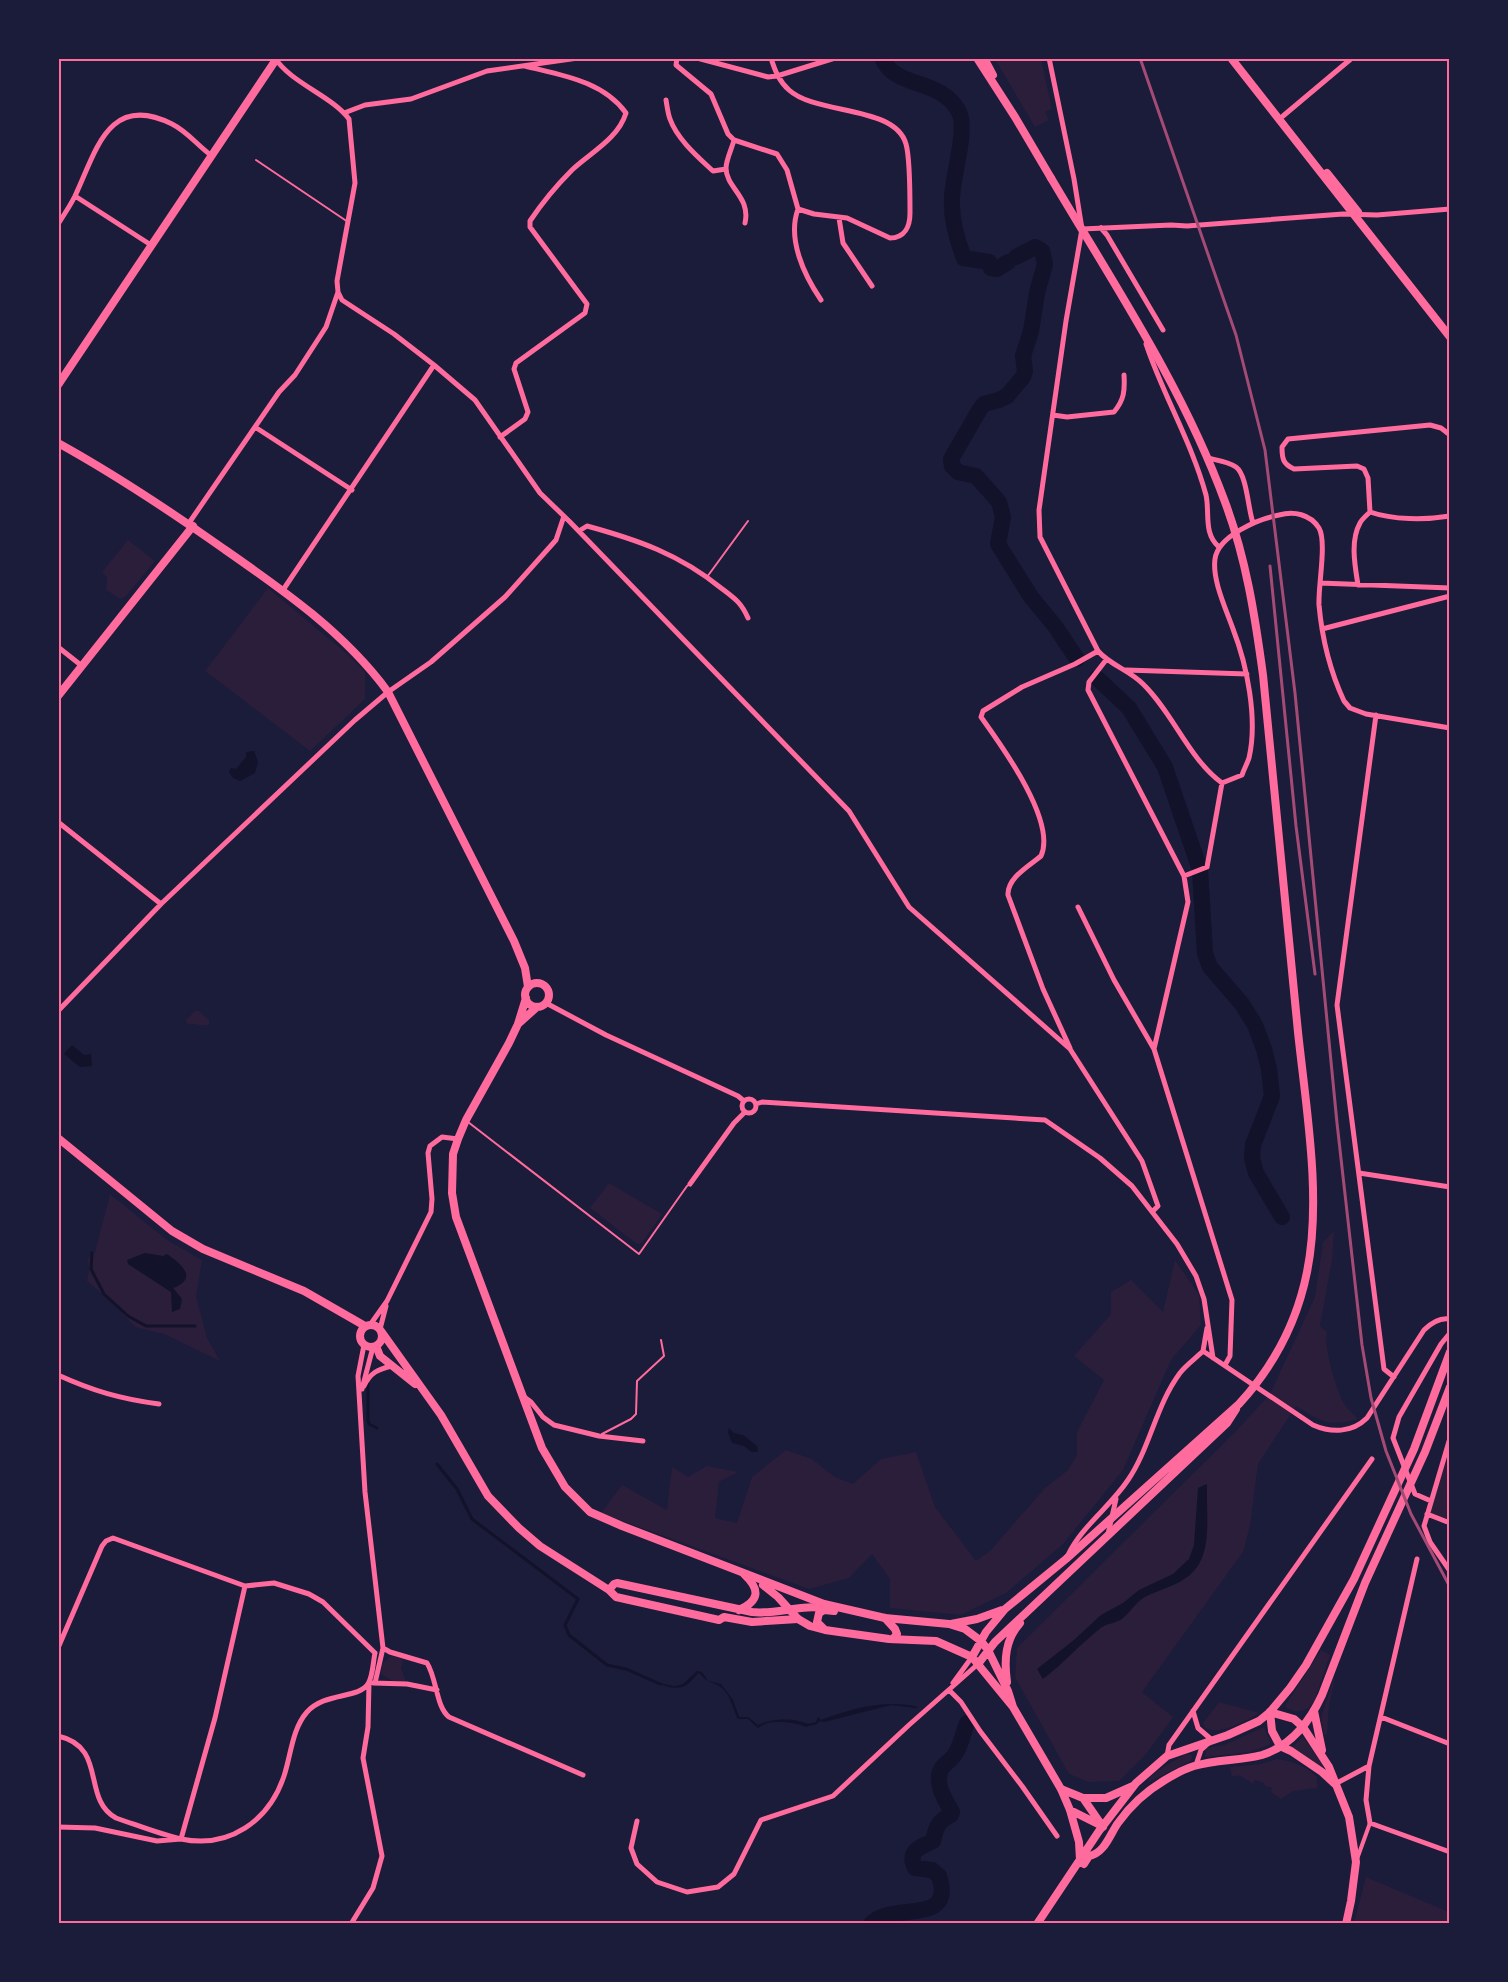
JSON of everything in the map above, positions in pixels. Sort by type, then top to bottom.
[{"type":"main road","points":[[977,58],[1016,117]]},
{"type":"main road","points":[[972,1657],[989,1627],[1005,1609],[1066,1559],[1239,1404],[1255,1387],[1286,1337],[1297,1308],[1307,1272],[1313,1214],[1307,1119],[1263,675],[1254,610],[1244,563],[1226,504],[1189,418],[984,58]]},
{"type":"main road","points":[[1231,58],[1449,337]]},
{"type":"main road","points":[[1238,58],[1352,214],[1449,328]]},
{"type":"main road","points":[[58,385],[276,59]]},
{"type":"main road","points":[[58,444],[96,464],[191,525],[283,590],[371,669],[388,693],[514,941],[525,968],[528,987],[526,998],[518,1024],[500,1063],[466,1120],[458,1139],[453,1154],[452,1193],[456,1217],[522,1395],[548,1458],[566,1487],[590,1512],[824,1604],[885,1618],[897,1634],[893,1639]]},
{"type":"main road","points":[[58,696],[185,536],[191,525]]},
{"type":"main road","points":[[518,1024],[546,1002],[549,995],[548,991],[525,968]]},
{"type":"main road","points":[[528,987],[539,983]]},
{"type":"main road","points":[[526,998],[530,1004],[537,1007]]},
{"type":"main road","points":[[58,1138],[172,1231],[203,1249],[304,1291],[365,1328],[380,1330],[441,1415],[488,1496],[540,1546],[585,1574],[611,1587],[739,1610],[767,1613],[817,1608],[871,1618],[950,1624],[964,1629],[981,1641],[988,1650],[1008,1691],[1013,1707]]},
{"type":"main road","points":[[365,1328],[360,1338],[364,1345],[375,1347]]},
{"type":"main road","points":[[375,1347],[382,1338],[380,1330]]},
{"type":"main road","points":[[375,1347],[380,1356],[421,1389]]},
{"type":"main road","points":[[1037,1923],[1133,1786],[1167,1756],[1248,1727],[1270,1712],[1306,1665],[1354,1579],[1414,1449],[1449,1352]]},
{"type":"main road","points":[[1089,1856],[1095,1855],[1107,1842],[1118,1822],[1155,1786],[1182,1770],[1196,1765],[1255,1756],[1280,1746],[1303,1727],[1314,1711],[1365,1583],[1432,1435],[1449,1387]]},
{"type":"main road","points":[[1008,1691],[1005,1653],[1009,1640],[1017,1628],[1049,1593],[1227,1423],[1239,1404]]},
{"type":"main road","points":[[739,1610],[752,1603],[756,1595],[753,1582],[744,1574]]},
{"type":"main road","points":[[744,1574],[771,1590],[798,1619],[807,1625],[825,1630],[893,1639],[936,1641],[972,1657],[1013,1707],[1061,1789],[1079,1842],[1080,1862]]},
{"type":"main road","points":[[611,1587],[612,1595],[616,1597],[719,1620],[724,1617],[767,1622],[798,1619]]},
{"type":"main road","points":[[978,1664],[988,1650],[1022,1616],[1049,1593]]},
{"type":"main road","points":[[719,1606],[723,1608],[724,1617]]},
{"type":"main road","points":[[950,1624],[982,1618],[1005,1609]]},
{"type":"main road","points":[[825,1630],[818,1624],[818,1615],[824,1610],[830,1610]]},
{"type":"main road","points":[[1314,1711],[1322,1755]]},
{"type":"main road","points":[[1270,1712],[1294,1719],[1303,1727],[1322,1755],[1349,1817],[1356,1862],[1352,1901],[1346,1923]]},
{"type":"main road","points":[[1270,1712],[1272,1731],[1280,1746],[1291,1751],[1335,1784]]},
{"type":"main road","points":[[1061,1789],[1083,1798],[1106,1798],[1133,1786]]},
{"type":"main road","points":[[1043,1923],[1101,1841],[1103,1827],[1083,1798]]},
{"type":"main road","points":[[1070,1810],[1103,1827],[1118,1822]]},
{"type":"street","points":[[344,113],[365,105],[411,99],[487,71],[578,58]]},
{"type":"street","points":[[677,58],[676,65],[711,94],[728,134],[734,140],[777,154],[787,170],[798,209],[793,222],[795,244],[812,286],[821,300]]},
{"type":"street","points":[[697,58],[763,76],[777,76],[835,58]]},
{"type":"street","points":[[771,58],[777,76],[790,92],[825,106],[878,119],[899,133],[906,143],[910,215],[906,231],[898,237],[890,238],[847,218],[814,214],[798,209]]},
{"type":"street","points":[[1049,58],[1082,229],[1066,321],[1039,510],[1040,537],[1095,653],[1126,670],[1143,683],[1210,774],[1222,783]]},
{"type":"street","points":[[1282,116],[1352,58]]},
{"type":"street","points":[[276,59],[314,92],[344,113],[349,120],[355,183],[337,281],[338,292],[342,300],[394,334],[475,400],[540,493],[849,811],[909,907],[1070,1049]]},
{"type":"street","points":[[500,437],[525,419],[528,412],[514,369],[516,363],[585,312],[586,304],[530,227],[530,221],[546,198],[571,171],[613,136],[624,122],[626,114],[622,107],[589,82],[525,66]]},
{"type":"street","points":[[666,100],[670,119],[699,158],[713,171],[726,169]]},
{"type":"street","points":[[58,224],[75,196],[103,136],[110,126],[119,121],[131,116],[152,115],[174,125],[212,156]]},
{"type":"street","points":[[734,140],[726,169],[730,180],[745,203],[745,223]]},
{"type":"street","points":[[1061,195],[1070,196],[1075,188]]},
{"type":"street","points":[[75,196],[151,245]]},
{"type":"street","points":[[1082,229],[1197,226],[1233,221],[1352,214],[1377,215],[1449,209]]},
{"type":"street","points":[[839,218],[843,243],[872,286]]},
{"type":"street","points":[[1101,228],[1163,330]]},
{"type":"street","points":[[191,525],[255,427],[279,392],[295,375],[326,327],[338,292]]},
{"type":"street","points":[[1143,334],[1153,366],[1206,495],[1208,530],[1219,547]]},
{"type":"street","points":[[283,590],[434,365]]},
{"type":"street","points":[[1053,415],[1067,417],[1114,412],[1125,392],[1124,375]]},
{"type":"street","points":[[1358,585],[1354,563],[1356,540],[1360,523],[1370,512],[1368,478],[1364,469],[1358,466],[1294,469],[1287,466],[1282,459],[1282,447],[1288,439],[1430,425],[1441,428],[1449,435]]},
{"type":"street","points":[[255,427],[352,490]]},
{"type":"street","points":[[1208,458],[1234,465],[1241,473],[1254,523]]},
{"type":"street","points":[[1370,512],[1380,516],[1449,516]]},
{"type":"street","points":[[1222,783],[1242,775],[1249,759],[1252,723],[1240,646],[1221,598],[1215,573],[1215,559],[1219,547],[1226,539],[1254,523],[1291,513],[1303,515],[1320,530],[1322,543],[1319,602],[1324,646],[1344,701],[1357,711],[1449,728]]},
{"type":"street","points":[[58,1011],[161,904],[355,720],[431,662],[505,597],[556,540],[564,516]]},
{"type":"street","points":[[579,531],[587,526],[643,542],[673,556],[707,576],[742,605],[748,618]]},
{"type":"street","points":[[1320,583],[1449,588]]},
{"type":"street","points":[[1322,629],[1449,596]]},
{"type":"street","points":[[58,647],[82,666]]},
{"type":"street","points":[[1095,653],[1022,687],[983,711],[981,717],[1029,791],[1041,823],[1043,851],[1041,856],[1011,882],[1007,889],[1008,895],[1043,989],[1070,1049],[1142,1161],[1158,1206],[1152,1211]]},
{"type":"street","points":[[1106,660],[1089,682],[1088,690],[1184,876],[1188,902],[1154,1049]]},
{"type":"street","points":[[1126,670],[1246,674]]},
{"type":"street","points":[[1376,715],[1337,998],[1383,1369],[1394,1377]]},
{"type":"street","points":[[1184,876],[1207,867],[1222,783]]},
{"type":"street","points":[[58,822],[161,904]]},
{"type":"street","points":[[1078,907],[1114,980],[1154,1049],[1232,1300],[1230,1356],[1225,1365]]},
{"type":"street","points":[[546,1002],[606,1035],[738,1096],[744,1101],[752,1100],[756,1104]]},
{"type":"street","points":[[744,1101],[742,1107],[745,1112]]},
{"type":"street","points":[[756,1104],[762,1102],[1045,1120],[1100,1158],[1132,1186],[1177,1244],[1196,1276],[1204,1299],[1214,1358]]},
{"type":"street","points":[[745,1112],[755,1111],[756,1104]]},
{"type":"street","points":[[690,1184],[734,1123],[745,1112]]},
{"type":"street","points":[[380,1330],[387,1301],[431,1212],[428,1153],[430,1146],[442,1137],[458,1139]]},
{"type":"street","points":[[1359,1173],[1449,1187]]},
{"type":"street","points":[[365,1328],[387,1301]]},
{"type":"street","points":[[1203,1351],[1313,1425],[1335,1431],[1353,1428],[1363,1422],[1424,1330],[1432,1322],[1443,1318],[1449,1319]]},
{"type":"street","points":[[1066,1559],[1075,1541],[1116,1497],[1130,1478],[1170,1389],[1186,1366],[1203,1351],[1208,1323]]},
{"type":"street","points":[[1431,1501],[1419,1497],[1412,1490],[1393,1438],[1399,1417],[1449,1333]]},
{"type":"street","points":[[364,1345],[359,1369],[365,1492],[383,1648],[372,1683]]},
{"type":"street","points":[[360,1400],[364,1376],[375,1347]]},
{"type":"street","points":[[360,1400],[370,1375],[381,1368],[392,1366]]},
{"type":"street","points":[[58,1375],[91,1390],[125,1400],[159,1404]]},
{"type":"street","points":[[522,1395],[554,1425],[599,1436],[643,1441]]},
{"type":"street","points":[[1449,1438],[1449,1446],[1424,1526],[1449,1571]]},
{"type":"street","points":[[1167,1756],[1169,1744],[1372,1459]]},
{"type":"street","points":[[1108,1536],[1116,1497]]},
{"type":"street","points":[[1427,1514],[1449,1524]]},
{"type":"street","points":[[58,1648],[102,1546],[111,1538],[245,1586],[274,1582],[309,1594],[323,1602],[375,1653]]},
{"type":"street","points":[[1356,1862],[1370,1823],[1366,1800],[1370,1766],[1417,1559]]},
{"type":"street","points":[[182,1839],[215,1718],[245,1586]]},
{"type":"street","points":[[375,1653],[383,1648]]},
{"type":"street","points":[[383,1648],[427,1663],[435,1679],[443,1713],[449,1718],[584,1775]]},
{"type":"street","points":[[351,1923],[373,1888],[382,1856],[363,1758],[375,1653]]},
{"type":"street","points":[[949,1690],[972,1657]]},
{"type":"street","points":[[637,1821],[631,1848],[637,1864],[657,1882],[687,1892],[718,1887],[734,1874],[761,1820],[833,1797],[978,1664]]},
{"type":"street","points":[[58,1827],[95,1828],[157,1841],[213,1840],[240,1832],[270,1806],[276,1797],[284,1777],[296,1731],[307,1712],[322,1700],[355,1693],[372,1683],[406,1684],[437,1690]]},
{"type":"street","points":[[949,1690],[961,1702],[1057,1836]]},
{"type":"street","points":[[1193,1711],[1198,1728],[1212,1740],[1201,1750],[1196,1765]]},
{"type":"street","points":[[1381,1717],[1449,1744]]},
{"type":"street","points":[[58,1736],[74,1741],[83,1749],[90,1761],[100,1803],[107,1814],[182,1839]]},
{"type":"street","points":[[1335,1784],[1370,1766]]},
{"type":"street","points":[[1370,1823],[1449,1852]]},
{"type":"lane","points":[[256,160],[348,222]]},
{"type":"lane","points":[[707,576],[748,521]]},
{"type":"lane","points":[[466,1120],[639,1254],[690,1184]]},
{"type":"lane","points":[[599,1436],[632,1419],[636,1413],[637,1381],[664,1356],[661,1340]]},
{"type":"shaded area","points":[[995,59],[1041,59],[1052,109],[1045,112],[1049,120],[1035,127]]},
{"type":"shaded area","points":[[128,540],[155,561],[121,599],[106,590],[107,577],[102,572]]},
{"type":"shaded area","points":[[268,588],[346,653],[365,672],[365,699],[310,751],[205,671]]},
{"type":"shaded area","points":[[254,751],[258,762],[255,773],[240,781],[233,778],[229,772],[231,768],[236,769],[246,757],[246,752]]},
{"type":"shaded area","points":[[195,1011],[199,1011],[209,1020],[209,1025],[187,1024],[186,1020]]},
{"type":"shaded area","points":[[72,1045],[84,1055],[91,1054],[92,1066],[80,1067],[64,1054]]},
{"type":"shaded area","points":[[609,1183],[662,1214],[642,1243],[637,1244],[590,1208]]},
{"type":"shaded area","points":[[110,1194],[167,1240],[202,1260],[196,1296],[207,1338],[220,1361],[164,1334],[135,1327],[112,1302],[87,1281],[88,1258],[95,1252]]},
{"type":"shaded area","points":[[1334,1231],[1332,1260],[1320,1326],[1327,1332],[1327,1348],[1338,1390],[1346,1407],[1358,1419],[1339,1423],[1325,1422],[1296,1406],[1258,1464],[1250,1526],[1243,1552],[1142,1692],[1173,1717],[1147,1753],[1119,1781],[1089,1782],[1069,1774],[1015,1677],[1017,1648],[1237,1430],[1270,1394],[1315,1297],[1323,1242]]},
{"type":"shaded area","points":[[145,1253],[163,1256],[167,1254],[185,1271],[185,1280],[173,1288],[182,1299],[180,1309],[172,1312],[171,1292],[128,1264],[127,1260]]},
{"type":"shaded area","points":[[1175,1260],[1199,1295],[1201,1325],[1171,1360],[1123,1470],[1063,1544],[1006,1593],[961,1615],[890,1608],[890,1579],[872,1554],[849,1578],[809,1589],[601,1513],[622,1485],[667,1510],[672,1467],[688,1477],[707,1466],[738,1472],[719,1482],[715,1518],[737,1523],[752,1477],[786,1450],[812,1459],[835,1477],[853,1484],[881,1459],[916,1452],[935,1507],[976,1561],[990,1551],[1044,1489],[1068,1470],[1077,1455],[1077,1432],[1104,1380],[1074,1356],[1111,1314],[1111,1292],[1131,1280],[1163,1312]]},
{"type":"shaded area","points":[[729,1428],[757,1446],[758,1452],[752,1452],[744,1446],[732,1443]]},
{"type":"shaded area","points":[[1450,1452],[1449,1521],[1430,1514]]},
{"type":"shaded area","points":[[1207,1484],[1206,1545],[1200,1562],[1190,1575],[1143,1598],[1121,1620],[1102,1627],[1043,1679],[1037,1669],[1101,1615],[1123,1603],[1139,1590],[1173,1574],[1189,1559],[1194,1545],[1198,1488]]},
{"type":"shaded area","points":[[1321,1650],[1330,1655],[1314,1702],[1308,1708],[1292,1711],[1285,1706]]},
{"type":"shaded area","points":[[391,1656],[403,1659],[401,1668],[406,1682],[393,1681],[381,1674],[382,1664]]},
{"type":"shaded area","points":[[697,1671],[702,1672],[708,1681],[699,1673],[688,1684],[677,1688],[657,1683],[680,1685]]},
{"type":"shaded area","points":[[1336,1673],[1329,1706],[1327,1734],[1324,1735],[1321,1717]]},
{"type":"shaded area","points":[[709,1681],[721,1684],[733,1700],[739,1717],[748,1717],[758,1725],[767,1722],[783,1720],[810,1723],[816,1722],[818,1717],[821,1720],[856,1709],[881,1705],[894,1704],[918,1707],[891,1705],[824,1722],[819,1721],[817,1724],[805,1727],[776,1722],[767,1723],[758,1728],[748,1719],[738,1719],[723,1689]]},
{"type":"shaded area","points":[[1219,1702],[1259,1713],[1226,1729],[1205,1728],[1203,1723]]},
{"type":"shaded area","points":[[1264,1727],[1271,1744],[1250,1752],[1205,1757],[1206,1748],[1224,1745]]},
{"type":"shaded area","points":[[1303,1737],[1324,1766],[1321,1768],[1291,1748]]},
{"type":"shaded area","points":[[1187,1754],[1192,1755],[1191,1761],[1149,1782],[1149,1778],[1166,1765]]},
{"type":"shaded area","points":[[1277,1759],[1308,1770],[1317,1777],[1317,1788],[1293,1791],[1281,1799],[1271,1792],[1272,1788],[1264,1783],[1255,1780],[1253,1784],[1241,1776],[1232,1777],[1230,1767],[1261,1764]]},
{"type":"shaded area","points":[[1366,1877],[1449,1912],[1449,1923],[1354,1923]]},
{"type":"waterway","points":[[882,58],[897,75],[941,93],[959,112],[962,130],[952,206],[959,244],[964,258],[989,262],[991,268],[997,269],[1008,262]]},
{"type":"waterway","points":[[1016,257],[1035,247],[1042,251],[1045,264],[1037,293],[1031,331],[1023,356],[1025,371],[1023,377],[1007,396],[984,404],[980,409],[951,459],[952,466],[958,472],[976,476],[999,502],[1003,517],[998,544],[1031,597],[1055,626],[1077,659]]},
{"type":"waterway","points":[[1097,678],[1129,708],[1165,767],[1200,870],[1205,953],[1210,967],[1242,1004],[1255,1025],[1264,1049],[1272,1096],[1253,1145],[1252,1158],[1256,1173],[1282,1217]]},
{"type":"waterway","points":[[92,1253],[91,1269],[104,1294],[128,1316],[146,1326],[195,1326]]},
{"type":"waterway","points":[[368,1384],[368,1420],[369,1424],[377,1428]]},
{"type":"waterway","points":[[437,1464],[457,1489],[472,1519],[578,1599],[565,1625],[569,1635],[607,1665],[626,1669],[660,1684]]},
{"type":"waterway","points":[[871,1924],[881,1917],[930,1908],[939,1902],[942,1892],[939,1876],[932,1870],[915,1868],[912,1858],[919,1848],[933,1841],[938,1825],[951,1815],[952,1812],[939,1784],[940,1773],[943,1766],[957,1751],[967,1723]]},
{"type":"railway","points":[[1140,58],[1236,335],[1265,450],[1295,693],[1337,1123],[1362,1345],[1371,1398],[1386,1451],[1411,1514],[1450,1587]]},
{"type":"railway","points":[[1270,566],[1296,826],[1315,974]]}]
